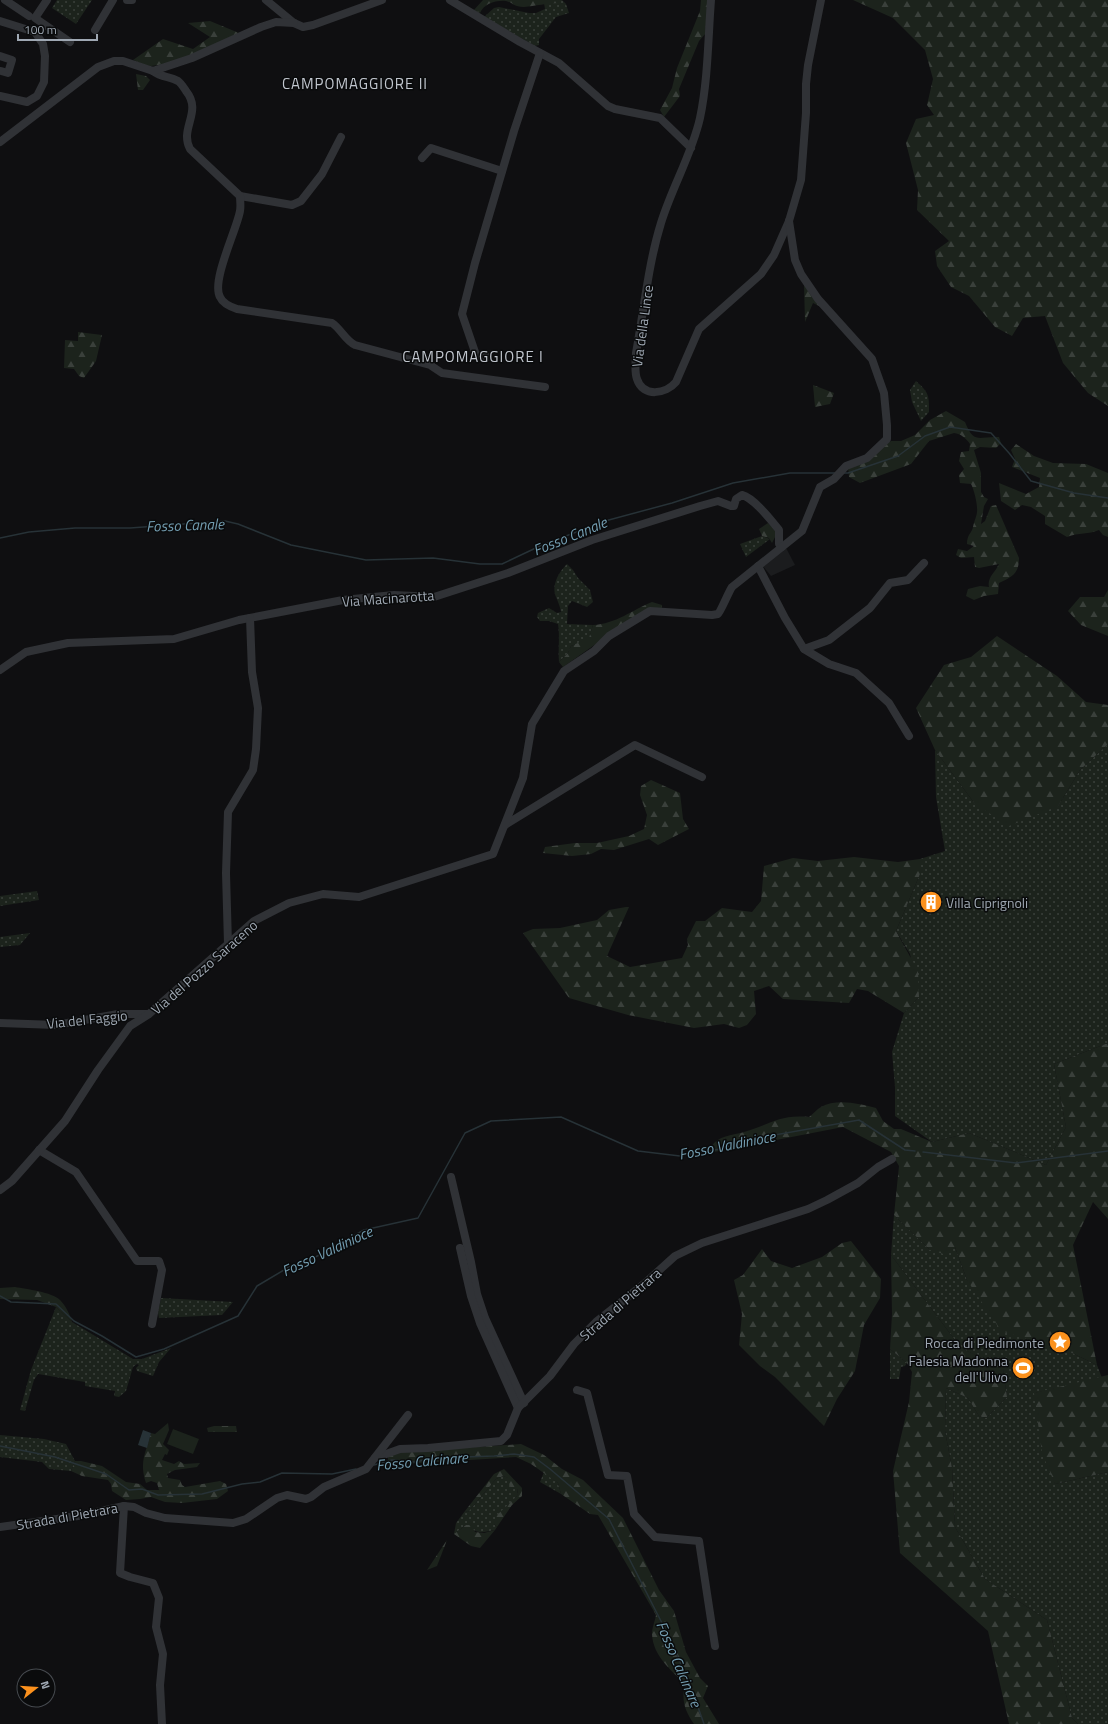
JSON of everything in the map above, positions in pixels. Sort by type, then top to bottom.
[{"type":"street","points":[[5,0],[29,16]]},
{"type":"street","points":[[46,0],[35,18],[70,42]]},
{"type":"street","points":[[95,30],[112,0]]},
{"type":"street","points":[[127,0],[132,0]]},
{"type":"street","points":[[266,0],[294,23],[302,27],[313,25],[382,0]]},
{"type":"street","points":[[450,0],[559,63],[608,106],[615,109],[660,118],[691,148]]},
{"type":"street","name":"Via della Lince","points":[[711,0],[701,115],[696,136],[662,221],[654,248],[635,369],[637,380],[648,391],[660,392],[671,387],[676,382],[700,329],[760,274],[774,255],[789,221],[801,180],[806,78],[821,0]]},
{"type":"street","points":[[0,21],[35,32],[43,44],[45,73],[44,82],[37,96],[27,102],[0,96]]},
{"type":"street","points":[[153,70],[192,58],[261,27],[276,22],[294,23]]},
{"type":"street","points":[[487,358],[476,355],[462,314],[475,263],[502,171],[540,53]]},
{"type":"street","points":[[0,56],[12,60],[8,73],[1,71]]},
{"type":"street","points":[[0,142],[98,67],[114,61],[123,61],[153,70],[160,76],[179,82],[193,102],[193,111],[186,133],[186,142],[194,152],[240,196],[292,205],[296,204],[301,201],[322,174],[341,137]]},
{"type":"street","points":[[422,158],[431,148],[502,171]]},
{"type":"street","points":[[240,196],[240,212],[225,255],[218,291],[220,298],[231,307],[332,323],[337,326],[350,342],[355,345],[430,365],[442,373],[545,387]]},
{"type":"street","name":"Via del Pozzo Saraceno","points":[[0,1190],[12,1181],[64,1121],[130,1026],[149,1014],[254,921],[289,903],[323,894],[359,897],[493,854],[523,778],[532,724],[564,671],[594,651],[609,636],[650,611],[712,615],[721,612],[726,596],[732,586],[802,531],[820,487],[834,479],[846,466],[867,458],[886,439],[888,425],[884,393],[872,359],[818,299],[801,274],[795,260],[789,221]]},
{"type":"street","name":"Via Macinarotta","points":[[0,670],[26,652],[48,646],[68,643],[174,639],[250,618],[343,600],[394,594],[434,597],[508,574],[592,540],[700,506],[718,501],[734,506],[736,499],[742,495],[747,496],[779,530],[779,544],[782,547]]},
{"type":"street","points":[[804,649],[830,640],[870,608],[890,583],[908,580],[924,563]]},
{"type":"street","points":[[758,566],[785,618],[804,649],[829,664],[856,673],[888,703],[909,736]]},
{"type":"street","points":[[228,944],[226,873],[228,812],[253,770],[256,749],[258,708],[252,672],[250,618]]},
{"type":"street","points":[[504,825],[635,746],[702,777]]},
{"type":"street","name":"Via del Faggio","points":[[0,1024],[56,1025],[118,1014],[149,1014]]},
{"type":"street","points":[[39,1150],[76,1172],[137,1261],[159,1261],[162,1270],[152,1324]]},
{"type":"street","name":"Strada di Pietrara","points":[[376,1458],[400,1449],[428,1448],[501,1441],[507,1435],[521,1405],[550,1376],[574,1344],[596,1322],[644,1284],[675,1256],[702,1243],[792,1214],[827,1200],[858,1183],[878,1167],[892,1159]]},
{"type":"street","points":[[451,1176],[471,1262],[476,1294],[521,1405]]},
{"type":"street","points":[[460,1248],[471,1296],[480,1323],[521,1405]]},
{"type":"street","points":[[577,1390],[587,1393],[608,1475],[628,1476],[634,1514],[655,1537],[699,1541],[715,1646]]},
{"type":"street","name":"Strada di Pietrara","points":[[0,1527],[78,1516],[124,1506],[134,1507],[146,1513],[165,1518],[233,1523],[246,1519],[277,1498],[286,1495],[302,1499],[311,1497],[324,1487],[366,1469],[408,1415]]},
{"type":"street","points":[[124,1506],[120,1573],[153,1583],[159,1598],[156,1628],[163,1654],[160,1685],[162,1724]]},
{"type":"shaded area","points":[[785,546],[795,565],[771,576],[762,565]]},
{"type":"shaded area","points":[[143,1430],[151,1433],[147,1448],[138,1445]]},
{"type":"green space","points":[[57,0],[92,0],[76,24],[52,8]]},
{"type":"green space","points":[[483,0],[558,0],[559,3],[524,7],[506,1],[498,1],[490,3],[484,7],[480,13],[473,11]]},
{"type":"green space","points":[[558,0],[562,0],[566,4],[569,13],[556,17],[539,39],[539,45],[535,46],[484,17],[494,8],[499,7],[536,13],[545,9],[544,3],[558,2]]},
{"type":"green space","points":[[701,0],[708,0],[706,33],[699,41],[679,89],[680,96],[664,117],[660,110],[672,88],[677,68],[700,11]]},
{"type":"green space","points":[[853,0],[1108,0],[1108,406],[1088,393],[1063,363],[1045,316],[1023,318],[1012,336],[995,327],[969,296],[951,287],[937,266],[935,251],[949,241],[917,210],[918,190],[906,143],[916,119],[934,115],[927,105],[933,79],[925,50],[893,18]]},
{"type":"green space","points":[[210,21],[239,33],[185,58],[163,64],[151,66],[144,65],[133,60],[163,39],[193,49],[210,37],[188,23]]},
{"type":"green space","points":[[136,74],[146,76],[150,80],[143,90],[138,90]]},
{"type":"green space","points":[[804,284],[821,307],[813,303],[805,322]]},
{"type":"green space","points":[[78,332],[102,335],[96,361],[84,378],[79,376],[74,369],[64,368],[65,340],[78,341]]},
{"type":"green space","points":[[916,381],[926,392],[929,402],[929,412],[921,421],[912,402],[910,390]]},
{"type":"green space","points":[[813,385],[834,393],[830,404],[815,407]]},
{"type":"green space","points":[[946,411],[965,422],[974,437],[999,437],[1001,443],[996,448],[980,447],[974,450],[981,473],[981,492],[984,497],[988,499],[984,506],[981,524],[985,521],[991,506],[996,505],[1019,558],[1018,568],[1014,574],[1008,579],[999,583],[998,594],[984,596],[974,600],[966,596],[968,589],[980,586],[989,587],[989,580],[999,564],[979,568],[975,567],[974,557],[961,558],[956,555],[958,549],[967,551],[974,546],[967,544],[967,541],[977,512],[976,498],[971,484],[960,483],[959,475],[964,469],[959,461],[961,452],[969,451],[970,444],[965,438],[954,433],[929,441],[911,464],[860,483],[849,477],[848,467],[891,441],[901,441],[915,435],[930,420]]},
{"type":"green space","points":[[1016,444],[1034,456],[1053,463],[1086,464],[1108,473],[1108,537],[1103,535],[1099,530],[1067,537],[1045,524],[1045,516],[1031,507],[1022,505],[1015,510],[1001,501],[999,483],[1026,494],[1039,487],[1040,478],[1012,467],[1015,459],[1011,450]]},
{"type":"green space","points":[[768,523],[777,533],[772,543],[769,538],[762,536],[759,529]]},
{"type":"green space","points":[[762,536],[770,539],[746,557],[740,544]]},
{"type":"green space","points":[[567,564],[590,590],[593,602],[587,607],[572,601],[568,606],[567,624],[593,625],[589,639],[571,646],[568,653],[559,662],[558,624],[549,621],[540,621],[537,617],[538,613],[549,608],[557,613],[561,612],[554,588],[561,571]]},
{"type":"green space","points":[[1108,590],[1108,636],[1081,625],[1068,611],[1080,597],[1104,597]]},
{"type":"green space","points":[[652,602],[662,605],[662,608],[600,641],[563,667],[559,662],[568,653],[571,646],[589,638],[593,625],[617,619]]},
{"type":"green space","points":[[997,636],[1057,676],[1086,702],[1108,705],[1108,744],[1080,770],[1058,806],[1009,826],[975,804],[935,750],[916,708],[944,665],[971,657]]},
{"type":"green space","points":[[1108,744],[1108,1043],[1054,1064],[1066,1127],[1046,1165],[969,1133],[932,1142],[895,1116],[895,1087],[892,1052],[904,1013],[919,997],[910,954],[896,931],[920,874],[920,859],[945,851],[936,797],[935,750],[975,804],[1058,806],[1080,770]]},
{"type":"green space","points":[[651,780],[680,793],[683,819],[689,829],[658,845],[649,839],[614,850],[601,849],[591,854],[572,856],[543,853],[545,847],[575,843],[597,843],[629,836],[644,829],[647,815],[640,795],[641,786]]},
{"type":"green space","points":[[854,857],[898,862],[920,859],[920,874],[896,931],[918,971],[919,997],[904,1013],[868,991],[857,989],[849,1003],[783,999],[769,986],[754,991],[756,1014],[747,1025],[739,1028],[724,1024],[694,1028],[628,1015],[569,998],[523,933],[533,929],[560,928],[597,920],[609,910],[629,907],[607,956],[630,967],[682,958],[688,945],[687,939],[696,921],[705,921],[722,908],[752,912],[761,901],[764,866],[793,858],[818,861]]},
{"type":"green space","points":[[37,891],[39,900],[0,906],[0,896]]},
{"type":"green space","points":[[30,933],[20,945],[0,947],[0,937]]},
{"type":"green space","points":[[1108,1043],[1108,1219],[1093,1202],[1073,1245],[1097,1365],[1072,1353],[1001,1331],[967,1280],[955,1247],[947,1255],[930,1250],[894,1215],[899,1166],[891,1152],[843,1127],[714,1152],[711,1147],[718,1140],[726,1136],[790,1117],[809,1117],[827,1104],[841,1102],[876,1108],[883,1121],[894,1129],[901,1129],[932,1142],[969,1133],[1046,1165],[1066,1127],[1054,1064]]},
{"type":"green space","points":[[894,1215],[930,1250],[955,1247],[967,1280],[1072,1353],[1097,1365],[1102,1378],[1035,1393],[1055,1484],[1108,1472],[1108,1724],[1078,1724],[1072,1718],[1047,1620],[985,1579],[955,1527],[952,1468],[945,1431],[946,1388],[968,1398],[979,1416],[986,1418],[1007,1397],[1003,1369],[961,1348],[891,1255]]},
{"type":"green space","points":[[851,1241],[881,1279],[880,1298],[864,1325],[855,1371],[837,1399],[824,1426],[775,1377],[760,1366],[739,1345],[742,1314],[734,1280],[743,1275],[762,1249],[771,1261],[792,1268],[822,1257],[842,1243]]},
{"type":"green space","points":[[891,1255],[961,1348],[1003,1368],[1007,1397],[986,1418],[979,1416],[968,1398],[946,1388],[945,1431],[952,1468],[955,1527],[985,1579],[1047,1620],[1072,1718],[1078,1724],[1009,1724],[988,1631],[900,1553],[893,1471],[909,1402],[912,1372],[907,1363],[890,1349],[892,1314]]},
{"type":"green space","points":[[15,1287],[39,1291],[56,1297],[66,1308],[72,1322],[56,1307],[37,1300],[0,1299],[0,1288]]},
{"type":"green space","points":[[161,1298],[233,1302],[222,1315],[159,1318],[158,1313]]},
{"type":"green space","points":[[56,1307],[72,1322],[133,1359],[142,1359],[171,1348],[159,1362],[153,1376],[137,1371],[136,1368],[139,1365],[137,1364],[133,1367],[126,1391],[119,1397],[114,1396],[115,1391],[85,1386],[85,1382],[38,1374],[34,1380],[25,1411],[20,1410],[31,1370]]},
{"type":"green space","points":[[890,1349],[907,1363],[905,1366],[901,1367],[899,1379],[890,1379]]},
{"type":"green space","points":[[1108,1375],[1108,1472],[1055,1484],[1042,1453],[1034,1393]]},
{"type":"green space","points":[[168,1423],[169,1430],[163,1444],[169,1450],[167,1455],[165,1454],[162,1460],[174,1464],[179,1461],[184,1464],[200,1463],[197,1467],[175,1470],[167,1474],[168,1478],[180,1480],[182,1485],[185,1487],[220,1481],[226,1484],[228,1491],[217,1499],[182,1503],[165,1502],[151,1497],[126,1500],[112,1491],[111,1484],[108,1480],[82,1476],[71,1471],[75,1461],[81,1461],[102,1466],[126,1482],[140,1484],[147,1490],[159,1490],[157,1483],[151,1481],[146,1483],[143,1463],[151,1433],[155,1434]]},
{"type":"green space","points":[[214,1426],[236,1426],[237,1432],[208,1432],[207,1428]]},
{"type":"green space","points":[[173,1429],[199,1439],[193,1454],[167,1444]]},
{"type":"green space","points":[[0,1435],[44,1439],[66,1444],[75,1461],[71,1471],[49,1469],[42,1462],[0,1457]]},
{"type":"green space","points":[[521,1444],[544,1455],[562,1469],[583,1480],[623,1518],[659,1590],[674,1611],[686,1652],[700,1678],[708,1686],[703,1698],[719,1724],[694,1724],[688,1715],[685,1705],[683,1695],[685,1684],[659,1656],[653,1642],[652,1629],[656,1615],[598,1515],[590,1514],[561,1494],[558,1483],[531,1464],[516,1457],[388,1465],[388,1455],[403,1452]]},
{"type":"green space","points":[[504,1469],[522,1488],[522,1496],[512,1505],[497,1527],[494,1524],[496,1516],[517,1496],[518,1489],[512,1489],[508,1478],[503,1476],[496,1479],[468,1512],[465,1511],[494,1474]]},
{"type":"green space","points":[[544,1472],[558,1483],[561,1494],[540,1482]]},
{"type":"green space","points":[[503,1476],[509,1478],[513,1489],[518,1488],[517,1496],[494,1524],[497,1527],[495,1530],[479,1532],[466,1525],[454,1534],[456,1523],[465,1511],[468,1512],[496,1479]]},
{"type":"green space","points":[[466,1525],[471,1525],[475,1532],[484,1533],[495,1530],[480,1548],[471,1546],[454,1534]]},
{"type":"green space","points":[[447,1540],[437,1566],[427,1570]]},
{"type":"waterway","name":"Fosso Canale","points":[[843,473],[848,473],[898,456],[925,436],[950,427],[991,433],[1031,481],[1074,493],[1108,498]]},
{"type":"waterway","name":"Fosso Canale","points":[[0,538],[29,532],[75,528],[130,528],[225,521],[238,524],[291,545],[366,560],[433,558],[480,564],[502,564],[540,546],[605,521],[672,503],[733,483],[790,473],[836,473]]},
{"type":"waterway","name":"Fosso Valdinioce","points":[[0,1296],[11,1302],[56,1304],[74,1321],[136,1357],[164,1349],[238,1316],[257,1286],[289,1267],[312,1259],[364,1230],[418,1218],[465,1133],[491,1121],[561,1117],[638,1151],[680,1156],[737,1146],[752,1139],[859,1120],[905,1150],[915,1151]]},
{"type":"waterway","name":"Fosso Valdinioce","points":[[923,1152],[1016,1163],[1108,1151]]},
{"type":"waterway","name":"Fosso Calcinare","points":[[0,1446],[55,1457],[106,1474],[129,1490],[142,1489],[158,1495],[202,1494],[242,1484],[260,1482],[282,1473],[332,1474],[356,1469]]},
{"type":"waterway","name":"Fosso Calcinare","points":[[374,1465],[392,1460],[415,1462],[434,1458],[514,1454],[534,1457],[550,1469],[609,1519],[663,1625],[688,1679],[704,1724]]},
{"type":"place","name":"Villa Ciprignoli","points":[[931,902]]},
{"type":"place","name":"Rocca di Piedimonte","points":[[1060,1342]]},
{"type":"place","name":"Falesia Madonna dell'Ulivo","points":[[1023,1368]]},
{"type":"district","name":"CAMPOMAGGIORE II","points":[[355,83]]},
{"type":"district","name":"CAMPOMAGGIORE I","points":[[473,356]]}]
